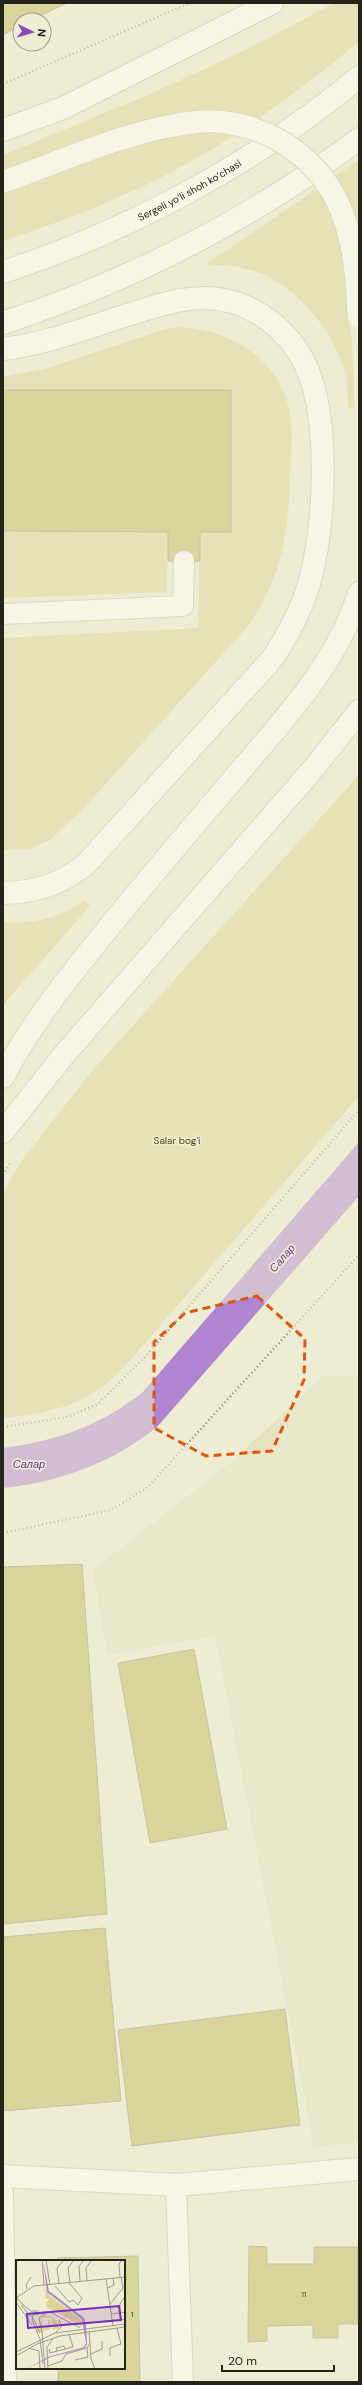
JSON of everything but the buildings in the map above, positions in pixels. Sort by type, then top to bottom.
[{"type":"main road","points":[[3,130],[63,108],[272,3]]},
{"type":"main road","name":"Sergeli yo‘li shoh ko‘chasi","points":[[3,272],[73,247],[178,196],[280,137],[359,77]]},
{"type":"main road","points":[[3,182],[131,137],[176,125],[220,121],[264,132],[304,158],[330,186],[340,204],[352,243],[359,317]]},
{"type":"main road","points":[[3,323],[96,290],[135,273],[195,241],[304,177],[359,139]]},
{"type":"main road","points":[[3,349],[46,341],[177,300],[201,298],[219,299],[238,303],[254,310],[285,335],[305,364],[315,393],[322,478],[317,545],[309,583],[290,630],[272,659],[97,852],[74,874],[52,886],[26,892],[3,893]]},
{"type":"main road","points":[[3,1077],[44,1011],[140,889],[282,721],[320,673],[336,648],[352,616],[359,593]]},
{"type":"main road","points":[[3,1132],[63,1056],[314,768],[359,711]]},
{"type":"main road","points":[[3,2176],[176,2185],[359,2169]]},
{"type":"lane","points":[[3,614],[183,606],[184,561]]},
{"type":"lane","points":[[176,2185],[183,2382]]},
{"type":"lane","points":[[3,2193],[6,2382]]},
{"type":"path","points":[[3,84],[190,3]]},
{"type":"path","points":[[3,1427],[68,1417],[98,1404],[145,1357],[359,1110]]},
{"type":"path","points":[[3,1533],[111,1510],[148,1487],[359,1255]]},
{"type":"highlighted area","points":[[257,1296],[305,1339],[304,1380],[272,1451],[206,1456],[154,1428],[154,1342],[185,1313]]},
{"type":"shaded area","points":[[325,1375],[359,1377],[359,2142],[314,2147],[215,1636],[107,1655],[93,1570],[231,1462]]},
{"type":"green space","points":[[334,3],[359,3],[359,42],[270,110],[214,148],[138,189],[85,212],[3,241],[3,155],[148,95],[243,51]]},
{"type":"green space","points":[[359,160],[359,227],[349,282],[355,408],[348,408],[345,376],[338,352],[322,325],[300,300],[275,281],[262,274],[234,266],[205,265]]},
{"type":"green space","points":[[179,327],[213,333],[230,339],[245,347],[259,357],[271,370],[280,384],[287,401],[291,419],[288,515],[282,552],[270,588],[250,624],[83,809],[51,839],[40,845],[29,849],[3,850],[3,638],[198,628],[200,532],[231,532],[231,390],[3,390],[3,377],[47,368],[165,329]]},
{"type":"green space","points":[[3,532],[168,532],[167,592],[3,598]]},
{"type":"green space","name":"Salar bog'i","points":[[359,775],[359,1096],[126,1365],[112,1379],[98,1390],[70,1405],[40,1413],[3,1418],[3,1193],[22,1160],[91,1072]]},
{"type":"green space","points":[[84,900],[90,906],[3,1005],[3,922],[14,923],[46,919],[56,916]]},
{"type":"water","name":"Салар","points":[[359,1142],[359,1196],[157,1427],[122,1451],[104,1461],[84,1469],[45,1481],[3,1488],[3,1448],[41,1441],[77,1430],[110,1415],[142,1393]]}]
